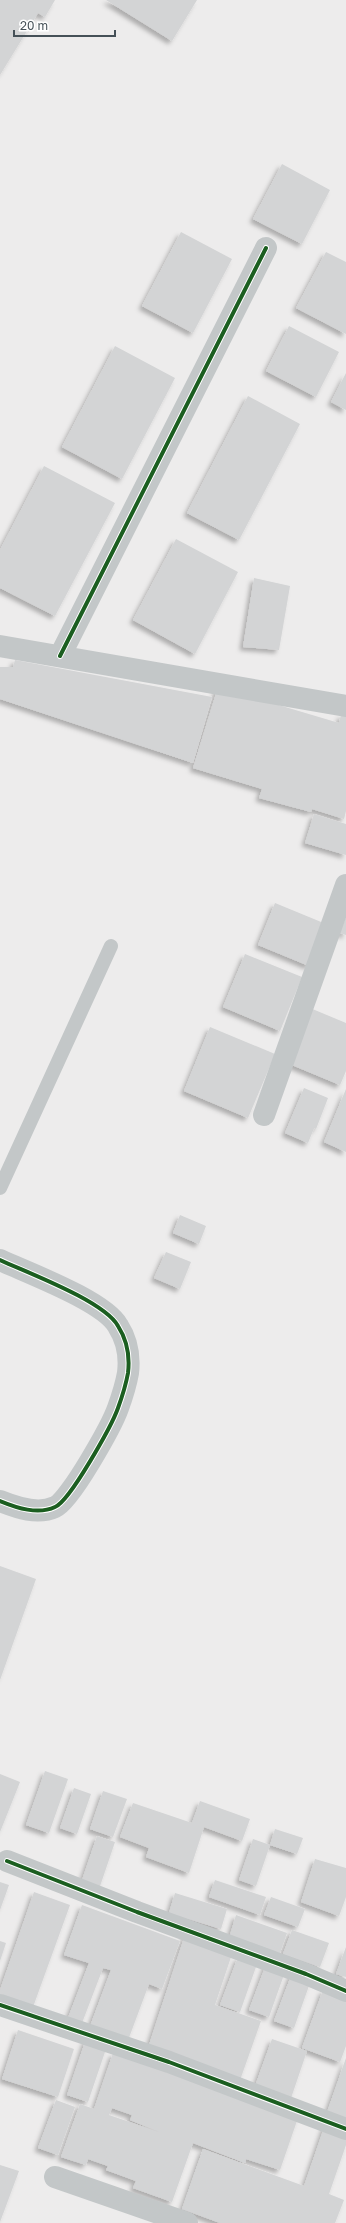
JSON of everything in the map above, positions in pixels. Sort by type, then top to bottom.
[{"type":"street","points":[[60,656],[266,248]]},
{"type":"street","points":[[0,646],[346,706]]},
{"type":"street","points":[[264,1115],[346,885]]},
{"type":"street","points":[[0,1260],[95,1305],[118,1325],[128,1347],[128,1373],[118,1408],[73,1490],[57,1507],[42,1512],[12,1506],[0,1500]]},
{"type":"street","points":[[7,1860],[137,1912],[306,1974],[346,1991]]},
{"type":"street","points":[[0,2005],[170,2062],[346,2129]]},
{"type":"street","points":[[55,2177],[187,2223]]},
{"type":"lane","points":[[0,1188],[111,946]]},
{"type":"building","points":[[0,0],[55,0],[45,17],[38,13],[0,75]]},
{"type":"building","points":[[106,0],[197,0],[172,41]]},
{"type":"building","points":[[282,164],[330,190],[302,244],[253,219]]},
{"type":"building","points":[[181,232],[232,259],[193,333],[142,306]]},
{"type":"building","points":[[326,252],[346,262],[346,334],[296,308]]},
{"type":"building","points":[[289,326],[339,352],[316,397],[266,371]]},
{"type":"building","points":[[115,346],[175,378],[122,479],[62,447]]},
{"type":"building","points":[[346,373],[346,410],[331,402]]},
{"type":"building","points":[[248,396],[300,424],[239,540],[187,513]]},
{"type":"building","points":[[44,466],[115,503],[55,616],[0,588],[0,550]]},
{"type":"building","points":[[176,539],[238,572],[195,654],[133,620]]},
{"type":"building","points":[[254,578],[290,586],[279,650],[243,647]]},
{"type":"building","points":[[15,660],[212,697],[193,763],[0,699],[0,667],[13,667]]},
{"type":"building","points":[[218,687],[339,723],[341,715],[346,716],[346,811],[344,819],[312,809],[311,812],[259,798],[262,789],[193,768]]},
{"type":"building","points":[[314,814],[346,824],[346,855],[305,843]]},
{"type":"building","points":[[275,903],[326,924],[309,966],[258,945]]},
{"type":"building","points":[[346,917],[346,935],[340,933]]},
{"type":"building","points":[[245,954],[302,977],[280,1031],[223,1007]]},
{"type":"building","points":[[310,1008],[346,1023],[346,1071],[340,1085],[287,1063]]},
{"type":"building","points":[[210,1027],[275,1054],[248,1118],[184,1091]]},
{"type":"building","points":[[304,1088],[328,1098],[316,1129],[314,1128],[308,1143],[285,1133]]},
{"type":"building","points":[[346,1089],[346,1152],[324,1142]]},
{"type":"building","points":[[180,1215],[206,1226],[199,1244],[173,1233]]},
{"type":"building","points":[[166,1252],[191,1262],[180,1289],[154,1278]]},
{"type":"building","points":[[0,1566],[36,1579],[0,1680]]},
{"type":"building","points":[[45,1771],[68,1779],[49,1833],[26,1825]]},
{"type":"building","points":[[0,1774],[20,1782],[0,1832]]},
{"type":"building","points":[[74,1788],[91,1794],[77,1834],[60,1828]]},
{"type":"building","points":[[103,1791],[127,1799],[113,1837],[90,1829]]},
{"type":"building","points":[[200,1801],[250,1819],[242,1841],[204,1827],[189,1873],[146,1857],[149,1848],[120,1837],[133,1803],[192,1823]]},
{"type":"building","points":[[275,1829],[303,1838],[297,1854],[270,1845]]},
{"type":"building","points":[[97,1836],[115,1842],[98,1892],[80,1886]]},
{"type":"building","points":[[253,1839],[270,1845],[256,1886],[239,1880]]},
{"type":"building","points":[[315,1859],[346,1868],[346,1897],[339,1916],[301,1902]]},
{"type":"building","points":[[215,1880],[266,1897],[260,1915],[209,1897]]},
{"type":"building","points":[[0,1882],[9,1885],[0,1910]]},
{"type":"building","points":[[34,1892],[70,1905],[33,2007],[0,1996],[0,1990]]},
{"type":"building","points":[[175,1893],[227,1909],[221,1929],[169,1913]]},
{"type":"building","points":[[271,1897],[305,1909],[298,1927],[264,1915]]},
{"type":"building","points":[[82,1905],[180,1941],[162,1989],[149,1984],[127,2043],[89,2029],[111,1970],[103,1968],[82,2023],[68,2018],[89,1963],[64,1955]]},
{"type":"building","points":[[236,1915],[287,1933],[280,1953],[230,1935]]},
{"type":"building","points":[[292,1930],[329,1943],[320,1967],[283,1954]]},
{"type":"building","points":[[185,1935],[233,1951],[215,2005],[261,2021],[239,2083],[147,2051]]},
{"type":"building","points":[[0,1941],[6,1943],[0,1961]]},
{"type":"building","points":[[346,1947],[346,1977],[336,1974]]},
{"type":"building","points":[[238,1957],[257,1964],[240,2012],[220,2005]]},
{"type":"building","points":[[267,1962],[286,1969],[269,2017],[249,2010]]},
{"type":"building","points":[[292,1973],[311,1980],[294,2028],[274,2021]]},
{"type":"building","points":[[323,1990],[346,1997],[346,2046],[340,2062],[302,2048]]},
{"type":"building","points":[[18,2030],[74,2049],[58,2097],[2,2079]]},
{"type":"building","points":[[86,2039],[107,2046],[88,2102],[67,2095]]},
{"type":"building","points":[[272,2039],[307,2051],[290,2101],[254,2089]]},
{"type":"building","points":[[113,2053],[299,2115],[280,2170],[246,2159],[245,2163],[193,2143],[172,2202],[133,2188],[136,2181],[106,2170],[108,2166],[88,2159],[86,2165],[61,2157],[80,2104],[94,2109]],"holes":[[[112,2108],[132,2115],[130,2120],[159,2132],[109,2115]]]},
{"type":"building","points":[[346,2058],[346,2126],[325,2118]]},
{"type":"building","points":[[56,2100],[75,2107],[58,2155],[38,2148]]},
{"type":"building","points":[[325,2125],[346,2133],[346,2145],[329,2194],[344,2200],[335,2223],[220,2223],[182,2209],[203,2149],[304,2186]]},
{"type":"building","points":[[0,2165],[19,2171],[0,2222]]},
{"type":"cycle path","points":[[60,656],[266,248]]},
{"type":"cycle path","points":[[0,1260],[64,1288],[98,1307],[118,1326],[124,1337],[129,1360],[126,1382],[114,1417],[90,1462],[62,1502],[55,1507],[48,1509],[28,1510],[0,1501]]},
{"type":"cycle path","points":[[7,1861],[137,1912],[306,1974],[346,1991]]},
{"type":"cycle path","points":[[0,2005],[169,2062],[346,2129]]}]
